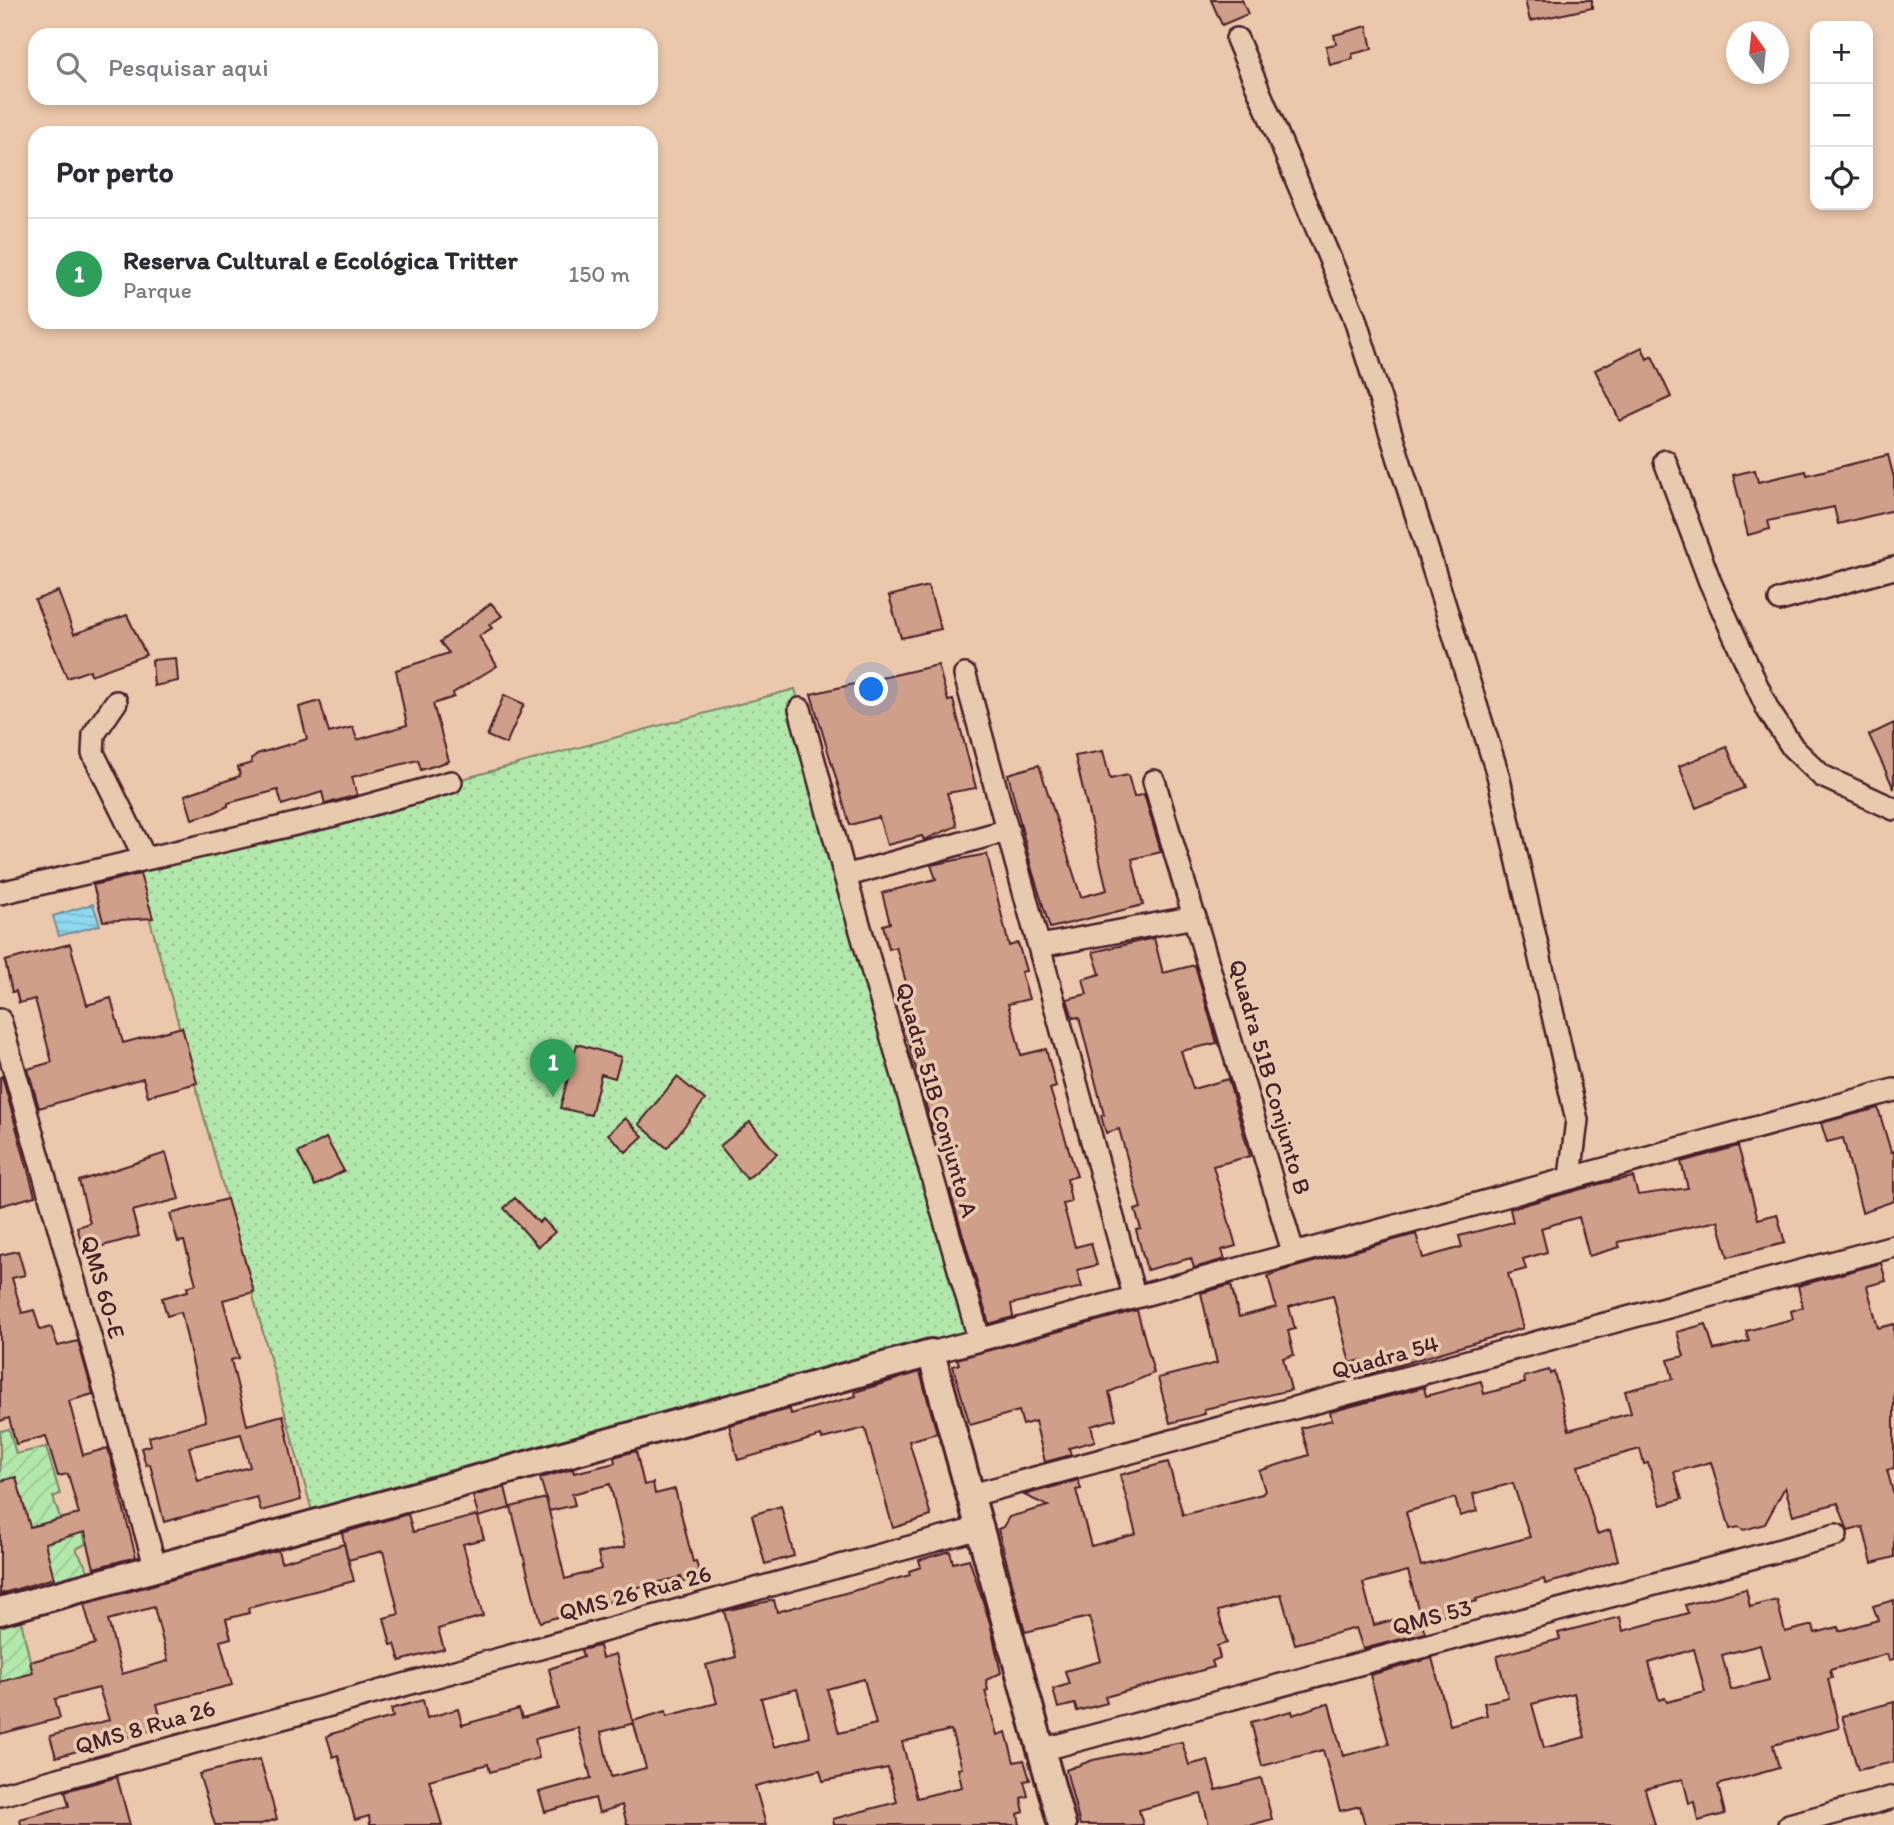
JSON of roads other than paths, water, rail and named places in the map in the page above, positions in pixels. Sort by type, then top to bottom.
[{"type":"street","points":[[1237,39],[1354,316],[1498,775],[1577,1120],[1570,1177]]},
{"type":"street","points":[[1665,461],[1710,582],[1768,710],[1806,763],[1822,776],[1894,809]]},
{"type":"street","points":[[1780,600],[1894,568]]},
{"type":"street","points":[[965,675],[1134,1295]]},
{"type":"street","points":[[116,702],[94,734],[93,753],[145,858]]},
{"type":"street","name":"Quadra 51B Conjunto A","points":[[800,709],[845,876],[979,1338]]},
{"type":"street","name":"Quadra 51B Conjunto B","points":[[1154,781],[1293,1252]]},
{"type":"street","points":[[0,894],[309,821],[451,782]]},
{"type":"street","points":[[845,876],[1008,830]]},
{"type":"street","points":[[1040,946],[1195,917]]},
{"type":"street","name":"QMS 60-E","points":[[0,1020],[156,1569]]},
{"type":"street","points":[[0,1611],[1134,1295],[1894,1090]]},
{"type":"street","name":"Quadra 54","points":[[972,1495],[1894,1246]]},
{"type":"street","points":[[931,1353],[1062,1825]]},
{"type":"street","name":"QMS 26 Rua 26","points":[[304,1710],[981,1528]]},
{"type":"street","name":"QMS 53","points":[[1041,1750],[1836,1535]]},
{"type":"street","name":"QMS 8 Rua 26","points":[[0,1795],[304,1710]]},
{"type":"street","points":[[1788,1825],[1894,1797]]},
{"type":"water","points":[[93,904],[100,925],[59,936],[53,916]]},
{"type":"place","name":"Reserva Cultural e Ecológica Tritter","points":[[553,1097]]}]
